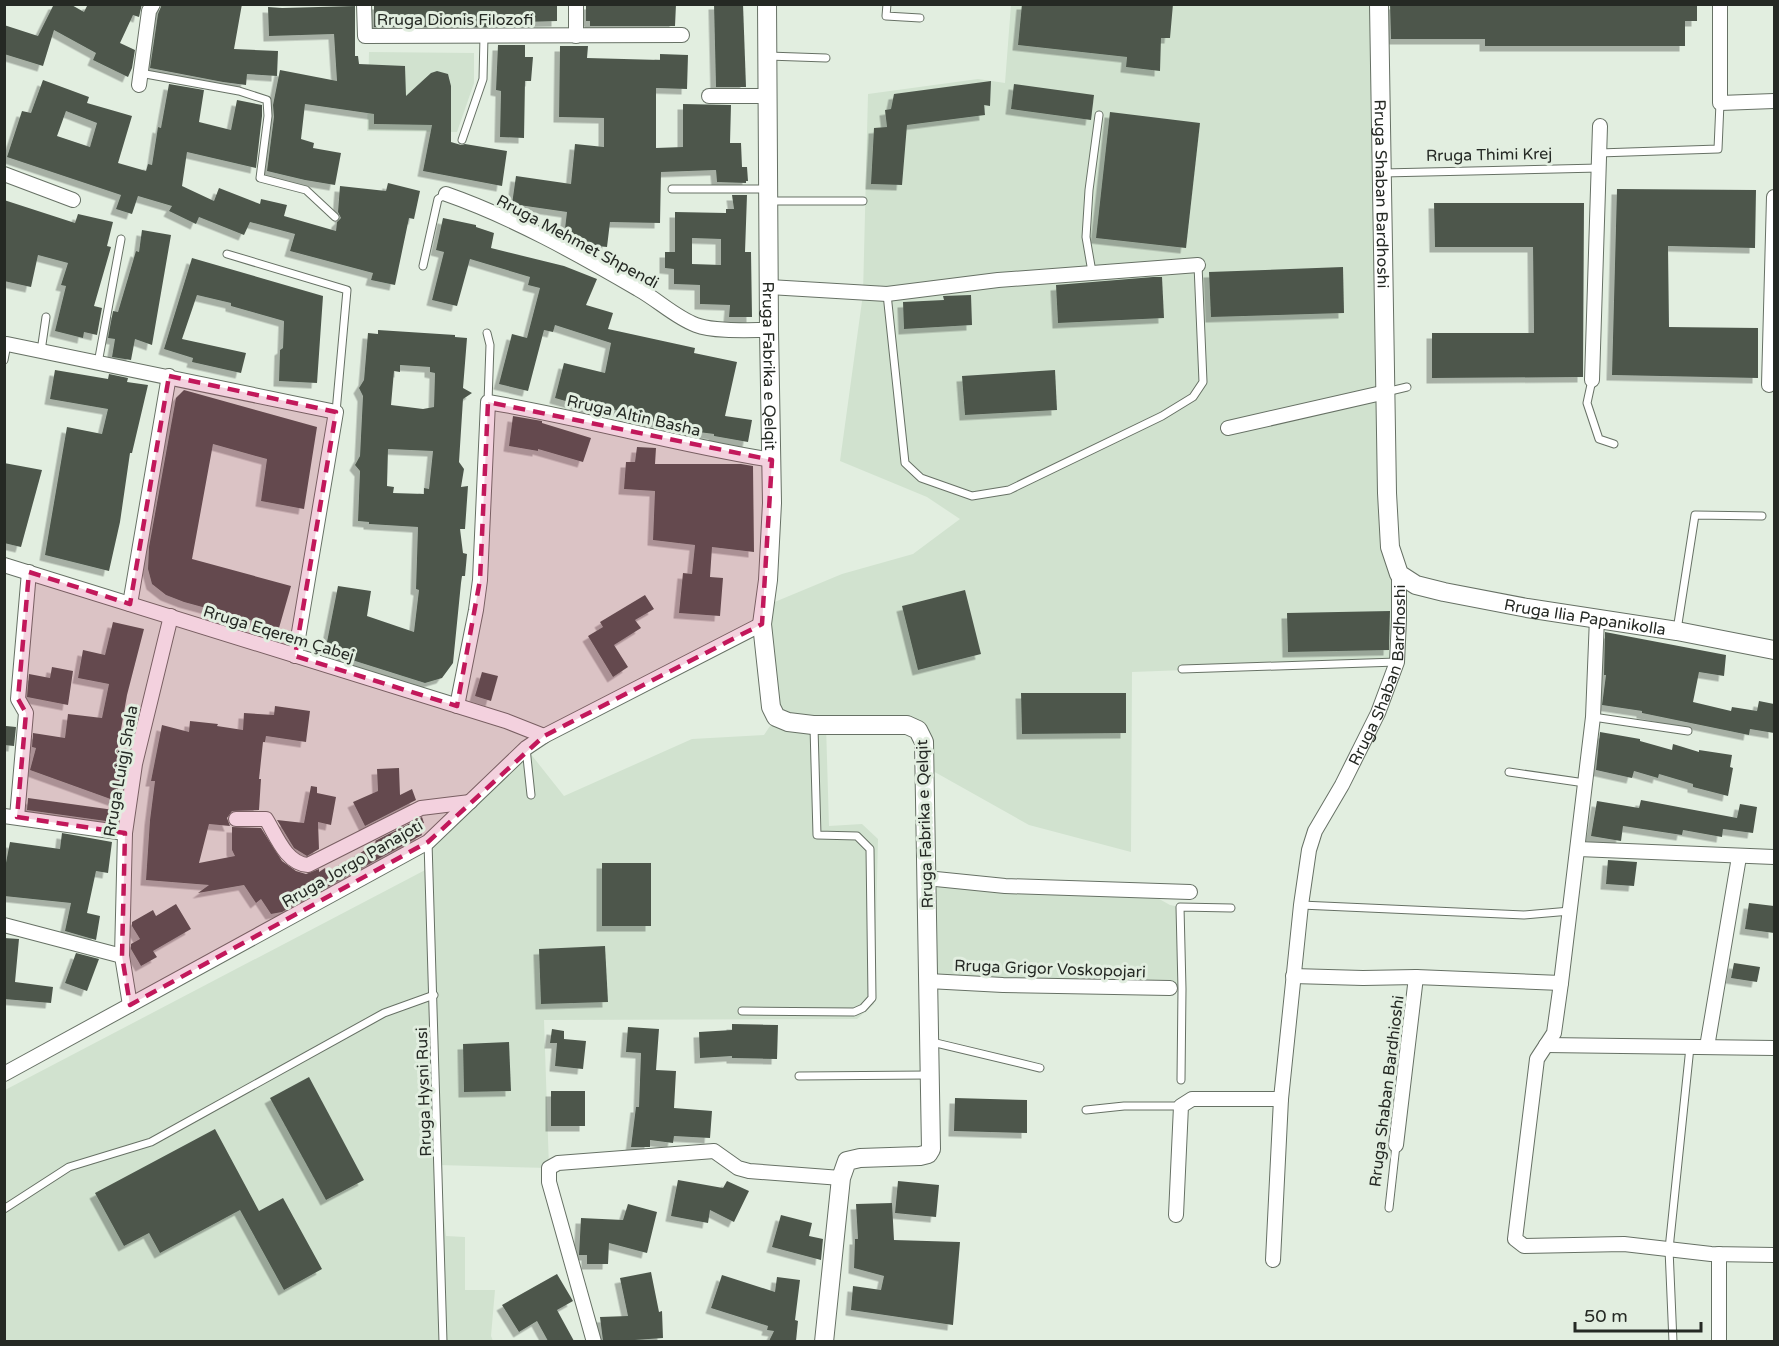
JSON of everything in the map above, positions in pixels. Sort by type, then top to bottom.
[{"type":"street","points":[[140,79],[149,11],[153,4]]},
{"type":"street","name":"Rruga Dionis Filozofi","points":[[364,4],[364,36],[682,35]]},
{"type":"street","points":[[576,4],[576,36]]},
{"type":"street","name":"Rruga Fabrika e Qelqit","points":[[767,4],[772,460],[770,552],[762,624],[771,707],[776,717],[788,722],[813,725],[907,725],[918,730],[922,735],[932,1143],[928,1154],[920,1156],[847,1161],[841,1178]]},
{"type":"street","name":"Rruga Shaban Bardhoshi","points":[[1273,1260],[1281,1100],[1300,905],[1309,850],[1315,831],[1342,785],[1378,712],[1397,662],[1398,574],[1390,547],[1379,4]]},
{"type":"street","points":[[1720,4],[1720,103],[1774,101]]},
{"type":"street","points":[[708,96],[768,96]]},
{"type":"street","points":[[1592,380],[1600,126]]},
{"type":"street","points":[[4,174],[72,200]]},
{"type":"street","name":"Rruga Mehmet Shpendi","points":[[446,194],[533,232],[640,290],[698,326],[769,330]]},
{"type":"street","points":[[1769,385],[1774,197]]},
{"type":"street","points":[[769,287],[887,294],[998,280],[1198,265]]},
{"type":"street","points":[[6,343],[336,412],[295,656]]},
{"type":"street","points":[[130,604],[169,376]]},
{"type":"street","points":[[1228,428],[1386,392]]},
{"type":"street","points":[[457,706],[480,580],[488,402]]},
{"type":"street","name":"Rruga Altin Basha","points":[[488,402],[548,412],[725,453],[772,460]]},
{"type":"street","name":"Rruga Eqerem Çabej","points":[[4,565],[506,721],[544,736]]},
{"type":"street","points":[[29,573],[18,699],[26,714],[11,817],[124,833]]},
{"type":"street","name":"Rruga Ilia Papanikolla","points":[[1398,574],[1416,585],[1444,592],[1527,608],[1677,631],[1774,650]]},
{"type":"street","name":"Rruga Luigj Shala","points":[[130,1005],[122,956],[124,833],[135,764],[149,699],[171,616]]},
{"type":"street","points":[[1597,618],[1593,717],[1561,983],[1554,1033],[1537,1059],[1515,1239],[1524,1246],[1624,1244],[1719,1254],[1774,1255]]},
{"type":"street","name":"Rruga Jorgo Panajoti","points":[[4,1074],[428,842],[526,748],[544,736],[762,624]]},
{"type":"street","points":[[236,819],[266,819],[291,859],[301,865],[308,865],[421,808],[470,802]]},
{"type":"street","points":[[1578,849],[1774,857]]},
{"type":"street","points":[[1707,1047],[1739,857]]},
{"type":"street","points":[[926,878],[1005,886],[1190,892]]},
{"type":"street","points":[[4,925],[122,956]]},
{"type":"street","name":"Rruga Shaban Bardhioshi","points":[[1293,976],[1416,977],[1561,983]]},
{"type":"street","name":"Rruga Shaban Bardhioshi","points":[[1396,1145],[1416,977]]},
{"type":"street","name":"Rruga Grigor Voskopojari","points":[[928,981],[1003,985],[1176,988]]},
{"type":"street","points":[[1546,1045],[1774,1048]]},
{"type":"street","points":[[1176,1215],[1181,1106],[1192,1099],[1281,1100]]},
{"type":"street","points":[[594,1341],[549,1182],[549,1168],[558,1163],[714,1151],[738,1168],[749,1171],[841,1178],[824,1341]]},
{"type":"street","points":[[1719,1254],[1719,1341]]},
{"type":"lane","points":[[887,4],[886,16],[920,18]]},
{"type":"lane","points":[[462,140],[483,79],[484,36]]},
{"type":"lane","points":[[767,56],[826,58]]},
{"type":"lane","points":[[140,79],[239,91],[267,100],[268,116],[260,178],[306,190],[334,217]]},
{"type":"lane","points":[[1599,153],[1718,149],[1720,103]]},
{"type":"lane","points":[[1092,272],[1086,237],[1089,190],[1099,115]]},
{"type":"lane","name":"Rruga Thimi Krej","points":[[1381,173],[1599,168]]},
{"type":"lane","points":[[672,189],[863,201]]},
{"type":"lane","name":"Rruga Mehmet Shpendi","points":[[423,266],[438,199],[446,194]]},
{"type":"lane","points":[[98,363],[121,239]]},
{"type":"lane","points":[[227,254],[347,290],[336,412]]},
{"type":"lane","points":[[887,294],[904,463],[921,478],[972,496],[1009,490],[1162,416],[1193,397],[1203,382],[1198,265]]},
{"type":"lane","points":[[41,351],[46,317]]},
{"type":"lane","points":[[487,333],[490,345],[488,402]]},
{"type":"lane","points":[[4,360],[6,343]]},
{"type":"lane","points":[[1592,380],[1587,403],[1599,439],[1614,444]]},
{"type":"lane","points":[[1386,392],[1407,387]]},
{"type":"lane","points":[[1677,631],[1695,515],[1762,516]]},
{"type":"lane","points":[[1182,669],[1397,662]]},
{"type":"lane","points":[[1593,717],[1688,731]]},
{"type":"lane","points":[[742,1011],[854,1012],[863,1008],[872,998],[870,849],[857,836],[817,835],[813,725]]},
{"type":"lane","points":[[526,748],[531,795]]},
{"type":"lane","points":[[1509,772],[1585,783]]},
{"type":"lane","name":"Rruga Hysni Rusi","points":[[428,842],[443,1341]]},
{"type":"lane","points":[[1170,904],[1180,907],[1232,908]]},
{"type":"lane","points":[[1300,905],[1524,915],[1570,911]]},
{"type":"lane","points":[[1180,907],[1176,988],[1181,1080]]},
{"type":"lane","points":[[4,1209],[69,1167],[151,1142],[384,1013],[434,995]]},
{"type":"lane","points":[[930,1042],[1040,1068]]},
{"type":"lane","points":[[1673,1341],[1668,1249],[1690,1047]]},
{"type":"lane","points":[[799,1076],[930,1075]]},
{"type":"lane","points":[[1086,1110],[1124,1106],[1181,1106]]},
{"type":"lane","name":"Rruga Shaban Bardhioshi","points":[[1389,1208],[1396,1145]]},
{"type":"highlighted area","points":[[169,376],[336,412],[295,656],[457,706],[480,580],[488,402],[772,460],[762,624],[544,736],[428,842],[130,1005],[122,956],[125,833],[17,817],[26,713],[18,699],[29,572],[130,604]]},
{"type":"shaded area","points":[[1011,5],[1379,5],[1399,574],[1397,662],[1132,672],[1131,852],[1029,825],[924,766],[922,735],[826,725],[829,826],[862,824],[878,839],[874,1004],[857,1019],[544,1020],[549,1168],[438,1165],[446,1236],[465,1237],[465,1290],[495,1290],[491,1336],[493,1341],[5,1342],[5,1090],[429,868],[428,842],[526,748],[564,796],[692,739],[764,735],[776,717],[765,606],[842,574],[913,554],[960,519],[927,497],[840,461],[863,294],[868,94],[978,79],[1005,83]]},
{"type":"shaded area","points":[[369,52],[474,53],[474,83],[457,132],[367,131]]},
{"type":"shaded area","points":[[926,878],[1145,891],[1170,905],[1180,907],[1182,989],[928,981]]},
{"type":"building","points":[[54,4],[70,4],[84,12],[88,4],[142,4],[139,17],[133,15],[120,43],[135,50],[128,77],[93,60],[96,53],[54,30],[43,66],[4,54],[4,25],[38,36]]},
{"type":"building","points":[[162,4],[242,4],[234,49],[278,51],[277,76],[247,74],[246,85],[150,68],[158,14]]},
{"type":"building","points":[[374,4],[557,4],[557,21],[489,23],[489,27],[374,27]]},
{"type":"building","points":[[586,4],[676,4],[675,26],[590,26],[590,21],[586,21]]},
{"type":"building","points":[[714,4],[743,4],[746,87],[716,87]]},
{"type":"building","points":[[1022,4],[1173,4],[1170,38],[1161,38],[1160,71],[1126,67],[1127,57],[1018,45]]},
{"type":"building","points":[[1390,4],[1697,4],[1697,21],[1685,21],[1685,46],[1485,46],[1485,39],[1391,39]]},
{"type":"building","points":[[355,6],[355,56],[358,56],[359,64],[405,66],[406,96],[431,73],[437,71],[448,74],[451,86],[451,142],[507,151],[502,186],[423,171],[432,125],[374,124],[374,114],[305,104],[301,139],[314,143],[313,148],[341,153],[335,185],[267,171],[274,117],[273,105],[280,70],[337,81],[334,34],[269,36],[268,7]]},
{"type":"building","points":[[498,45],[525,45],[525,57],[533,57],[531,81],[525,81],[524,138],[500,137],[501,91],[496,90]]},
{"type":"building","points":[[560,46],[588,46],[587,58],[660,60],[660,54],[688,55],[687,89],[656,88],[656,148],[683,147],[683,104],[731,105],[730,143],[741,143],[742,167],[747,167],[748,181],[746,183],[717,182],[716,170],[661,172],[660,223],[610,222],[607,247],[577,244],[564,237],[567,212],[512,204],[516,176],[571,184],[575,144],[604,147],[604,118],[559,117]]},
{"type":"building","points":[[43,80],[89,97],[87,103],[132,116],[118,163],[146,171],[148,164],[152,165],[158,127],[161,128],[169,84],[204,90],[199,122],[231,130],[237,100],[262,105],[256,168],[187,152],[182,186],[214,201],[219,188],[260,204],[261,199],[287,205],[284,216],[336,231],[337,222],[341,218],[338,212],[340,186],[386,191],[388,183],[420,191],[414,219],[409,218],[395,285],[371,280],[373,273],[290,251],[295,234],[250,222],[244,235],[199,217],[196,224],[169,211],[172,206],[138,196],[132,214],[116,209],[121,195],[7,157],[22,111],[31,113]],"holes":[[[66,111],[97,123],[90,147],[57,136]]]},
{"type":"building","points":[[991,81],[990,106],[984,105],[985,115],[907,125],[902,185],[871,184],[874,128],[887,127],[885,110],[891,109],[894,94]]},
{"type":"building","points":[[1014,84],[1094,95],[1091,120],[1011,109]]},
{"type":"building","points":[[1110,112],[1200,123],[1186,248],[1096,238]]},
{"type":"building","points":[[1617,189],[1756,190],[1755,248],[1668,246],[1669,327],[1758,328],[1758,378],[1612,375]]},
{"type":"building","points":[[732,195],[747,195],[745,252],[751,252],[752,317],[729,317],[730,305],[700,304],[700,285],[674,284],[674,269],[665,268],[665,252],[675,252],[675,212],[726,213],[726,209],[734,209]],"holes":[[[692,238],[721,239],[721,265],[692,264]]]},
{"type":"building","points":[[4,200],[75,223],[78,214],[113,222],[107,246],[111,247],[94,306],[102,308],[97,335],[84,332],[83,338],[55,331],[66,286],[61,285],[68,263],[38,255],[31,287],[4,281]]},
{"type":"building","points":[[1434,203],[1584,203],[1583,377],[1432,378],[1432,333],[1534,333],[1533,247],[1435,247]]},
{"type":"building","points":[[443,218],[476,225],[476,227],[494,233],[491,248],[564,266],[597,279],[586,305],[613,313],[608,329],[695,348],[694,353],[737,362],[725,416],[752,420],[748,442],[714,436],[714,434],[675,429],[675,424],[641,420],[642,417],[591,404],[590,408],[555,398],[564,363],[605,373],[611,343],[555,325],[553,332],[544,330],[528,391],[499,384],[512,334],[527,338],[540,288],[528,285],[530,277],[470,259],[457,306],[432,300],[444,252],[436,250]]},
{"type":"building","points":[[142,230],[171,235],[152,345],[135,339],[131,360],[112,357],[115,339],[108,338],[113,311],[118,312],[136,251],[139,252]]},
{"type":"building","points":[[192,258],[323,296],[317,383],[279,381],[284,321],[231,306],[231,303],[197,295],[182,339],[246,353],[241,373],[192,362],[193,358],[164,349]]},
{"type":"building","points":[[1343,267],[1344,313],[1211,317],[1209,272]]},
{"type":"building","points":[[1162,277],[1164,318],[1058,323],[1056,285]]},
{"type":"building","points":[[971,295],[972,325],[904,329],[903,302],[944,300],[943,296]]},
{"type":"building","points":[[378,330],[455,335],[455,337],[467,338],[463,388],[472,393],[463,399],[459,462],[464,469],[461,487],[468,486],[465,529],[460,529],[463,553],[467,554],[465,576],[462,576],[461,583],[453,663],[442,678],[425,683],[333,654],[326,647],[338,586],[371,591],[367,616],[414,632],[419,590],[416,589],[418,527],[369,524],[369,522],[358,521],[360,471],[355,465],[360,456],[363,396],[359,388],[364,380],[368,333],[378,334]],"holes":[[[400,365],[430,367],[430,372],[435,373],[434,407],[423,409],[391,405],[394,371],[400,372]],[[388,449],[433,451],[429,489],[424,488],[424,494],[393,493],[394,487],[387,486]]]},
{"type":"building","points":[[55,370],[108,379],[109,374],[128,378],[127,382],[148,385],[132,453],[130,453],[120,522],[109,571],[45,555],[67,427],[102,434],[108,409],[50,399]]},
{"type":"building","points":[[1055,370],[1057,410],[965,415],[962,376]]},
{"type":"building","points":[[184,390],[317,427],[304,509],[261,501],[267,459],[213,444],[192,559],[291,586],[279,628],[184,602],[166,595],[152,584],[148,569],[149,547],[176,398]]},
{"type":"building","points":[[513,416],[542,421],[542,423],[591,438],[583,462],[538,449],[538,451],[509,446]]},
{"type":"building","points":[[637,447],[656,448],[655,464],[753,466],[754,552],[712,547],[710,577],[723,578],[720,616],[679,613],[683,573],[692,574],[695,545],[653,540],[655,491],[624,489],[626,462],[635,462]]},
{"type":"building","points":[[4,463],[42,470],[21,547],[4,543]]},
{"type":"building","points":[[965,590],[981,654],[918,670],[902,606]]},
{"type":"building","points":[[645,595],[654,609],[635,620],[641,628],[614,645],[628,667],[613,677],[588,636],[603,627],[600,622]]},
{"type":"building","points":[[1390,611],[1389,650],[1288,652],[1287,613]]},
{"type":"building","points":[[113,622],[144,629],[127,695],[117,752],[124,753],[116,801],[30,770],[36,748],[32,747],[33,733],[65,738],[68,714],[102,718],[109,684],[78,678],[83,650],[105,655]]},
{"type":"building","points":[[1605,632],[1726,655],[1724,676],[1699,672],[1693,702],[1731,711],[1732,707],[1757,711],[1759,701],[1774,704],[1774,733],[1750,729],[1749,735],[1642,713],[1642,711],[1602,705],[1606,675],[1604,675]]},
{"type":"building","points":[[52,667],[73,671],[68,705],[27,697],[29,674],[50,678]]},
{"type":"building","points":[[482,672],[498,676],[491,701],[475,696]]},
{"type":"building","points":[[1021,693],[1126,693],[1126,733],[1022,734]]},
{"type":"building","points":[[275,706],[310,711],[306,742],[266,736],[263,742],[259,779],[261,779],[259,810],[232,811],[227,818],[230,826],[209,824],[199,863],[235,856],[232,850],[232,827],[261,828],[282,861],[296,871],[306,874],[319,869],[319,872],[325,868],[326,873],[359,854],[375,841],[422,817],[424,823],[418,825],[422,835],[282,912],[271,914],[261,899],[256,903],[244,885],[198,893],[209,885],[146,880],[155,781],[151,781],[162,725],[189,732],[190,721],[243,730],[244,713],[274,715]]},
{"type":"building","points":[[6,726],[16,727],[14,746],[4,745]]},
{"type":"building","points":[[1600,732],[1640,739],[1640,741],[1672,750],[1673,744],[1699,752],[1699,750],[1732,755],[1730,767],[1733,768],[1728,796],[1693,787],[1693,784],[1659,774],[1658,778],[1634,771],[1632,778],[1596,770]]},
{"type":"building","points":[[399,768],[400,795],[412,789],[416,800],[365,826],[353,802],[378,791],[377,769]]},
{"type":"building","points":[[311,786],[317,787],[317,793],[336,797],[331,825],[318,822],[319,849],[307,856],[294,848],[277,820],[304,823]]},
{"type":"building","points":[[28,798],[114,810],[113,822],[27,810]]},
{"type":"building","points":[[1641,800],[1737,818],[1740,804],[1757,807],[1753,833],[1723,829],[1722,837],[1683,830],[1682,835],[1623,826],[1621,841],[1591,836],[1597,801],[1639,808]]},
{"type":"building","points":[[62,833],[112,842],[108,873],[96,871],[87,913],[100,916],[96,940],[65,931],[71,903],[4,896],[4,873],[10,842],[60,849]]},
{"type":"building","points":[[1608,860],[1637,862],[1634,886],[1606,884]]},
{"type":"building","points":[[602,863],[651,863],[651,926],[602,926]]},
{"type":"building","points":[[1749,903],[1774,906],[1774,933],[1745,929]]},
{"type":"building","points":[[176,904],[191,929],[153,951],[157,957],[141,966],[131,949],[131,944],[140,939],[132,922],[153,910],[156,916]]},
{"type":"building","points":[[4,938],[19,939],[15,982],[53,987],[51,1003],[4,999]]},
{"type":"building","points":[[605,946],[608,1002],[541,1004],[539,949]]},
{"type":"building","points":[[76,953],[99,959],[87,991],[65,983]]},
{"type":"building","points":[[1734,963],[1760,967],[1757,982],[1731,978]]},
{"type":"building","points":[[732,1024],[778,1025],[777,1059],[732,1058],[732,1056],[700,1058],[699,1032],[732,1030]]},
{"type":"building","points":[[628,1027],[659,1029],[656,1070],[676,1071],[674,1108],[712,1111],[710,1138],[674,1136],[673,1143],[650,1140],[650,1147],[631,1147],[636,1107],[639,1107],[641,1053],[626,1052]]},
{"type":"building","points":[[552,1029],[564,1031],[564,1039],[586,1041],[583,1069],[555,1066],[557,1043],[550,1043]]},
{"type":"building","points":[[509,1042],[511,1091],[464,1092],[463,1044]]},
{"type":"building","points":[[309,1077],[364,1180],[326,1200],[270,1098]]},
{"type":"building","points":[[551,1091],[585,1091],[585,1126],[551,1126]]},
{"type":"building","points":[[955,1098],[1027,1100],[1027,1133],[954,1131]]},
{"type":"building","points":[[215,1129],[259,1211],[283,1198],[322,1269],[284,1290],[240,1210],[160,1253],[149,1233],[124,1246],[95,1193]]},
{"type":"building","points":[[678,1180],[723,1188],[727,1181],[749,1191],[734,1222],[710,1210],[708,1223],[671,1216]]},
{"type":"building","points":[[898,1181],[939,1185],[936,1217],[895,1213]]},
{"type":"building","points":[[892,1203],[894,1240],[960,1242],[953,1325],[851,1310],[853,1286],[881,1290],[884,1276],[854,1268],[855,1239],[858,1239],[856,1204]]},
{"type":"building","points":[[628,1204],[657,1212],[647,1253],[609,1243],[608,1264],[587,1264],[587,1255],[579,1255],[581,1218],[623,1220]]},
{"type":"building","points":[[781,1215],[812,1223],[809,1236],[823,1239],[821,1260],[772,1247]]},
{"type":"building","points":[[651,1272],[659,1312],[662,1311],[663,1338],[603,1341],[600,1317],[628,1316],[620,1278]]},
{"type":"building","points":[[557,1274],[573,1301],[557,1310],[574,1341],[548,1341],[537,1321],[519,1332],[502,1305]]},
{"type":"building","points":[[722,1275],[775,1292],[777,1277],[800,1280],[795,1320],[798,1321],[796,1341],[769,1341],[774,1331],[767,1330],[768,1326],[711,1308]]}]
